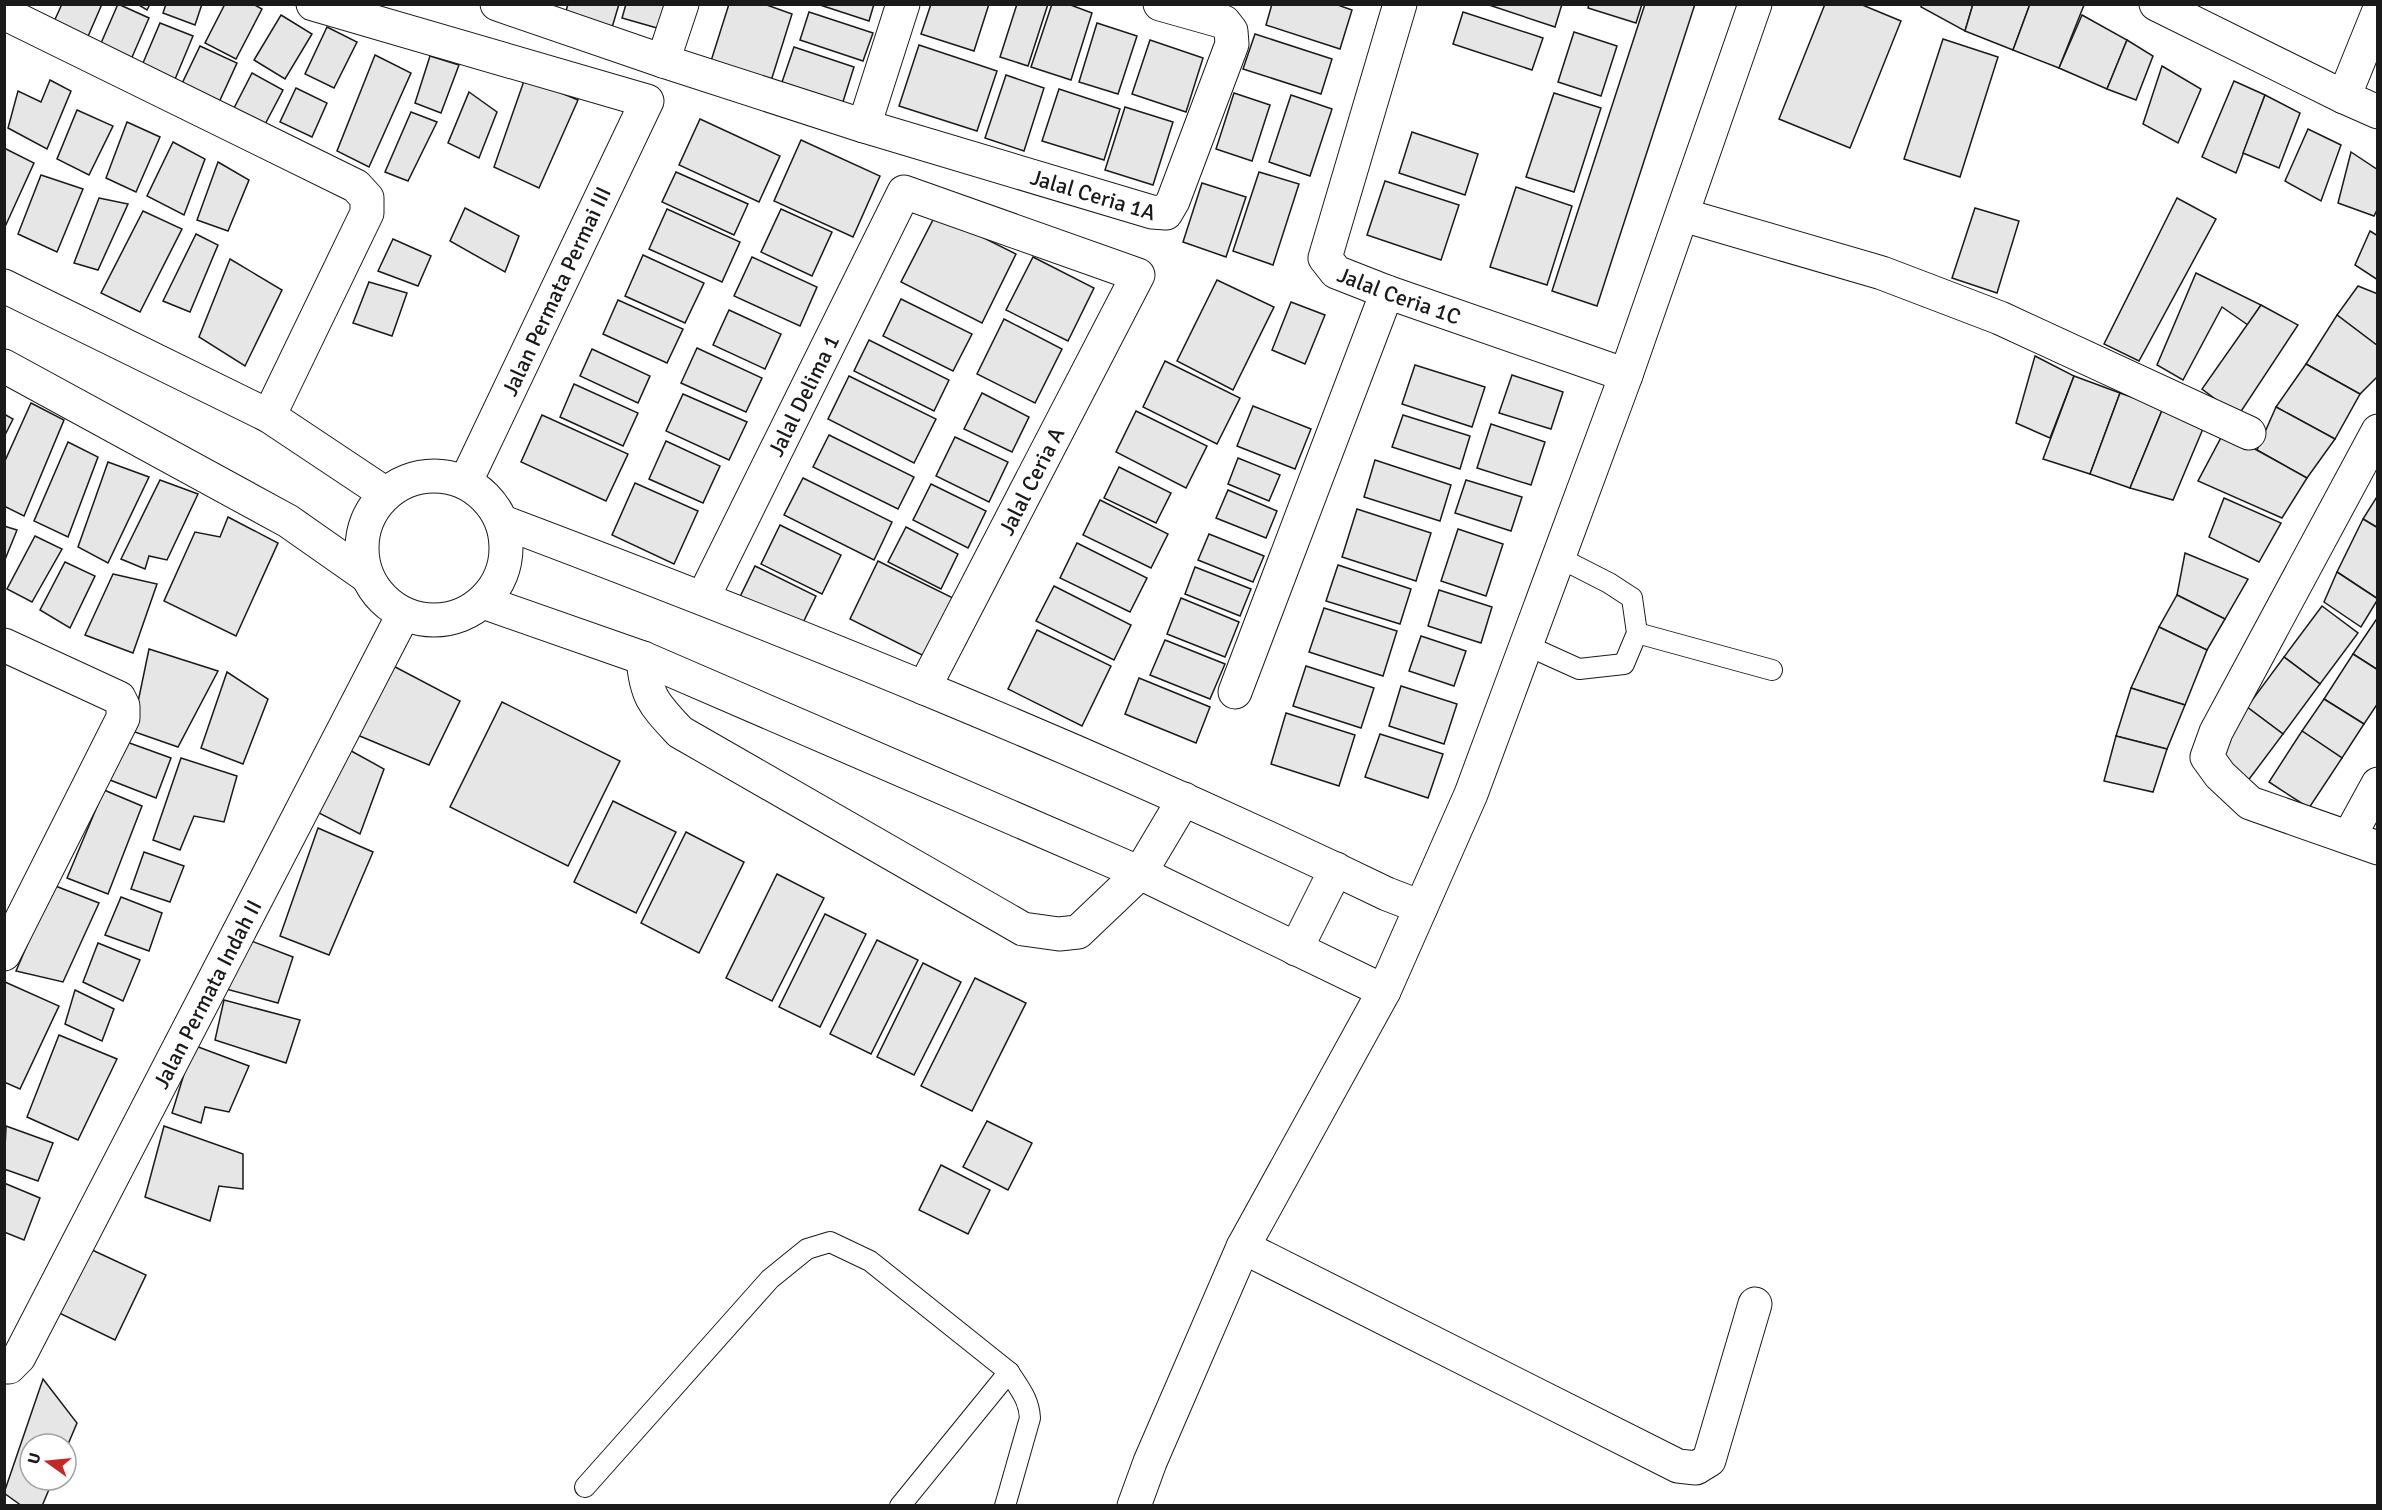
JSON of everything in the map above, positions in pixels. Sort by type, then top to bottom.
[{"type":"street","name":"Jalan Permata Permai III","points":[[314,4],[647,101],[466,481]]},
{"type":"street","points":[[497,4],[864,126],[903,4]]},
{"type":"street","points":[[663,61],[682,4]]},
{"type":"street","name":"Jalal Ceria 1A","points":[[864,126],[1152,212],[1166,213],[1173,201],[1232,44],[1231,31],[1224,22],[1160,4]]},
{"type":"street","name":"Jalal Ceria 1C","points":[[1400,4],[1325,258],[1336,272],[1387,292],[1626,375]]},
{"type":"street","points":[[1134,1506],[1150,1462],[1243,1247],[1384,991],[1471,794],[1626,375],[1755,4]]},
{"type":"street","points":[[2173,9],[2344,98],[2378,112]]},
{"type":"street","points":[[4,13],[356,186],[367,198],[367,213],[269,417]]},
{"type":"street","points":[[2344,98],[2378,13]]},
{"type":"street","name":"Jalal Delima 1","points":[[704,598],[904,192],[1138,274]]},
{"type":"street","points":[[1683,214],[1882,273],[1990,314],[2249,433]]},
{"type":"street","name":"Jalal Ceria A","points":[[924,688],[1138,274]]},
{"type":"street","points":[[4,286],[269,417],[386,494]]},
{"type":"street","points":[[1235,692],[1387,292]]},
{"type":"street","points":[[4,366],[288,521],[365,575],[381,597],[403,615],[431,621],[458,617],[483,602],[500,579],[507,551],[503,522],[489,499],[466,481],[438,475],[410,477],[386,494],[368,517],[362,545],[365,575]]},
{"type":"street","points":[[2378,430],[2216,732],[2207,758],[2220,775],[2250,802],[2363,842],[2378,784]]},
{"type":"street","points":[[503,522],[704,598],[924,688],[1184,799],[1421,907]]},
{"type":"street","points":[[483,602],[643,658],[1140,873],[1384,991]]},
{"type":"street","name":"Jalan Permata Indah II","points":[[4,1367],[9,1367],[19,1357],[403,615]]},
{"type":"street","points":[[4,645],[119,698],[123,706],[123,718],[4,954]]},
{"type":"street","points":[[643,658],[645,685],[657,708],[680,732],[1023,929],[1059,934],[1078,932],[1140,873],[1184,799]]},
{"type":"street","points":[[1296,949],[1336,869]]},
{"type":"street","points":[[1243,1247],[1678,1466],[1696,1468],[1709,1460],[1755,1304]]},
{"type":"lane","points":[[1526,645],[1579,669],[1624,664],[1637,633],[1632,598],[1610,583],[1558,557]]},
{"type":"lane","points":[[1637,633],[1772,670]]},
{"type":"lane","points":[[585,1487],[770,1279],[807,1249],[830,1242],[870,1261],[1009,1372],[1029,1404],[1030,1418],[1005,1506]]},
{"type":"lane","points":[[900,1506],[1009,1372]]},
{"type":"building","points":[[62,4],[102,4],[86,41],[52,26]]},
{"type":"building","points":[[118,4],[149,18],[126,71],[95,57]]},
{"type":"building","points":[[137,4],[150,4],[147,10]]},
{"type":"building","points":[[166,4],[202,4],[195,25],[163,13]]},
{"type":"building","points":[[225,4],[253,4],[262,9],[236,59],[205,43]]},
{"type":"building","points":[[568,4],[619,4],[611,31],[564,18]]},
{"type":"building","points":[[626,4],[671,4],[664,30],[622,18]]},
{"type":"building","points":[[729,4],[764,4],[792,14],[771,81],[711,61]]},
{"type":"building","points":[[817,4],[874,4],[869,21]]},
{"type":"building","points":[[931,4],[989,4],[974,51],[921,34]]},
{"type":"building","points":[[1017,4],[1048,4],[1028,66],[1000,57]]},
{"type":"building","points":[[1052,4],[1068,4],[1092,13],[1071,80],[1031,67]]},
{"type":"building","points":[[1272,4],[1335,4],[1352,10],[1340,49],[1266,25]]},
{"type":"building","points":[[1486,4],[1562,4],[1555,27]]},
{"type":"building","points":[[1589,4],[1642,4],[1636,23],[1588,8]]},
{"type":"building","points":[[1645,4],[1695,4],[1597,306],[1552,291]]},
{"type":"building","points":[[1825,4],[1860,4],[1901,21],[1850,148],[1779,119]]},
{"type":"building","points":[[1922,4],[1973,4],[1965,31],[1921,7]]},
{"type":"building","points":[[1973,4],[2030,4],[2013,50],[1965,31]]},
{"type":"building","points":[[2030,4],[2084,5],[2059,68],[2013,50]]},
{"type":"building","points":[[809,12],[873,33],[863,61],[800,40]]},
{"type":"building","points":[[1463,12],[1543,38],[1532,70],[1453,44]]},
{"type":"building","points":[[281,15],[312,34],[285,79],[254,60]]},
{"type":"building","points":[[2082,15],[2127,40],[2107,89],[2059,68]]},
{"type":"building","points":[[160,23],[193,36],[173,84],[140,70]]},
{"type":"building","points":[[1097,23],[1137,36],[1118,94],[1079,82]]},
{"type":"building","points":[[327,27],[357,42],[334,88],[305,74]]},
{"type":"building","points":[[1574,32],[1617,46],[1601,96],[1558,82]]},
{"type":"building","points":[[1255,34],[1332,59],[1321,94],[1243,69]]},
{"type":"building","points":[[1943,39],[1998,57],[1960,177],[1904,159]]},
{"type":"building","points":[[1150,40],[1203,58],[1186,112],[1132,94]]},
{"type":"building","points":[[2127,40],[2153,56],[2136,100],[2107,89]]},
{"type":"building","points":[[919,45],[997,71],[977,131],[899,106]]},
{"type":"building","points":[[200,46],[237,63],[215,111],[177,94]]},
{"type":"building","points":[[794,47],[854,67],[841,108],[780,88]]},
{"type":"building","points":[[375,55],[411,73],[369,167],[337,151]]},
{"type":"building","points":[[430,56],[459,65],[441,113],[415,103]]},
{"type":"building","points":[[2162,66],[2201,89],[2178,143],[2143,124]]},
{"type":"building","points":[[252,73],[283,90],[262,130],[231,114]]},
{"type":"building","points":[[1006,75],[1044,88],[1024,151],[985,138]]},
{"type":"building","points":[[525,78],[578,100],[539,188],[494,167]]},
{"type":"building","points":[[50,80],[71,91],[47,149],[8,128],[18,91],[41,102]]},
{"type":"building","points":[[2234,81],[2265,95],[2236,173],[2202,157]]},
{"type":"building","points":[[296,88],[327,103],[312,137],[280,122]]},
{"type":"building","points":[[1059,89],[1120,109],[1104,160],[1042,141]]},
{"type":"building","points":[[469,92],[497,112],[479,158],[448,143]]},
{"type":"building","points":[[1234,93],[1270,105],[1252,161],[1216,149]]},
{"type":"building","points":[[1554,93],[1601,108],[1574,192],[1526,177]]},
{"type":"building","points":[[1291,95],[1332,109],[1310,176],[1269,162]]},
{"type":"building","points":[[2265,95],[2300,113],[2279,168],[2243,153]]},
{"type":"building","points":[[1125,107],[1173,122],[1153,185],[1105,170]]},
{"type":"building","points":[[77,110],[113,126],[89,175],[57,159]]},
{"type":"building","points":[[411,112],[437,122],[408,181],[385,172]]},
{"type":"building","points":[[700,119],[780,156],[759,202],[679,165]]},
{"type":"building","points":[[127,122],[160,137],[136,192],[106,178]]},
{"type":"building","points":[[2308,129],[2341,145],[2321,201],[2285,181]]},
{"type":"building","points":[[1412,132],[1478,154],[1465,195],[1399,173]]},
{"type":"building","points":[[801,140],[880,176],[853,237],[774,201]]},
{"type":"building","points":[[173,142],[205,159],[184,215],[147,196]]},
{"type":"building","points":[[4,148],[34,163],[4,229]]},
{"type":"building","points":[[2351,152],[2378,170],[2378,208],[2374,216],[2338,203]]},
{"type":"building","points":[[218,162],[249,180],[228,231],[197,220]]},
{"type":"building","points":[[676,172],[748,204],[734,235],[662,202]]},
{"type":"building","points":[[1259,172],[1299,184],[1273,265],[1233,251]]},
{"type":"building","points":[[41,175],[83,189],[57,252],[18,234]]},
{"type":"building","points":[[1385,181],[1459,205],[1441,260],[1367,235]]},
{"type":"building","points":[[1202,183],[1246,197],[1226,257],[1183,242]]},
{"type":"building","points":[[1516,187],[1572,206],[1547,285],[1490,267]]},
{"type":"building","points":[[99,198],[128,204],[98,270],[74,263]]},
{"type":"building","points":[[2177,198],[2216,219],[2139,361],[2104,344]]},
{"type":"building","points":[[465,208],[519,236],[505,272],[450,241]]},
{"type":"building","points":[[1975,208],[2019,221],[1997,293],[1952,278]]},
{"type":"building","points":[[667,209],[740,242],[722,282],[649,249]]},
{"type":"building","points":[[781,209],[832,232],[812,276],[761,252]]},
{"type":"building","points":[[143,211],[182,229],[140,312],[101,293]]},
{"type":"building","points":[[936,214],[1016,254],[982,323],[901,282]]},
{"type":"building","points":[[2370,231],[2378,236],[2378,280],[2355,265]]},
{"type":"building","points":[[196,234],[218,245],[190,312],[163,301]]},
{"type":"building","points":[[393,239],[431,256],[418,286],[378,271]]},
{"type":"building","points":[[643,255],[704,283],[685,323],[625,296]]},
{"type":"building","points":[[752,257],[817,287],[800,326],[734,296]]},
{"type":"building","points":[[1033,257],[1094,288],[1068,341],[1006,310]]},
{"type":"building","points":[[230,259],[282,290],[245,366],[199,337]]},
{"type":"building","points":[[2196,273],[2261,305],[2248,325],[2222,307],[2183,380],[2157,365]]},
{"type":"building","points":[[1217,280],[1274,307],[1233,390],[1177,361]]},
{"type":"building","points":[[369,282],[407,293],[392,336],[353,323]]},
{"type":"building","points":[[2358,286],[2378,294],[2378,346],[2337,315]]},
{"type":"building","points":[[901,299],[972,334],[953,371],[883,336]]},
{"type":"building","points":[[618,300],[683,329],[667,363],[603,334]]},
{"type":"building","points":[[1291,302],[1325,315],[1305,364],[1272,350]]},
{"type":"building","points":[[2261,305],[2298,325],[2238,416],[2202,389]]},
{"type":"building","points":[[729,310],[781,334],[765,369],[713,345]]},
{"type":"building","points":[[2337,315],[2378,346],[2378,376],[2360,394],[2306,364]]},
{"type":"building","points":[[1004,319],[1062,349],[1035,403],[977,374]]},
{"type":"building","points":[[869,340],[949,380],[934,411],[854,371]]},
{"type":"building","points":[[697,348],[762,378],[746,412],[681,383]]},
{"type":"building","points":[[592,349],[650,376],[638,403],[580,376]]},
{"type":"building","points":[[2035,356],[2074,376],[2050,438],[2016,423]]},
{"type":"building","points":[[1165,361],[1240,398],[1217,444],[1143,407]]},
{"type":"building","points":[[2306,364],[2360,394],[2335,439],[2276,407]]},
{"type":"building","points":[[1415,365],[1485,387],[1472,427],[1402,404]]},
{"type":"building","points":[[1512,375],[1563,392],[1551,429],[1499,413]]},
{"type":"building","points":[[849,376],[936,419],[914,463],[828,419]]},
{"type":"building","points":[[2074,376],[2120,393],[2090,474],[2043,459]]},
{"type":"building","points":[[574,384],[638,413],[623,446],[560,417]]},
{"type":"building","points":[[982,393],[1029,417],[1012,452],[964,429]]},
{"type":"building","points":[[2120,393],[2163,408],[2130,488],[2090,474]]},
{"type":"building","points":[[683,394],[747,422],[729,460],[666,431]]},
{"type":"building","points":[[31,403],[64,420],[24,516],[4,506],[4,463]]},
{"type":"building","points":[[1253,406],[1311,429],[1295,469],[1237,446]]},
{"type":"building","points":[[2276,407],[2335,439],[2307,478],[2257,450]]},
{"type":"building","points":[[2163,408],[2205,424],[2173,500],[2130,488]]},
{"type":"building","points":[[1136,411],[1207,446],[1186,488],[1116,452]]},
{"type":"building","points":[[4,414],[13,419],[4,437]]},
{"type":"building","points":[[542,415],[628,454],[606,501],[521,462]]},
{"type":"building","points":[[1403,415],[1470,436],[1460,469],[1392,447]]},
{"type":"building","points":[[1491,424],[1545,442],[1531,485],[1477,468]]},
{"type":"building","points":[[2224,432],[2307,478],[2282,518],[2198,481]]},
{"type":"building","points":[[829,435],[914,477],[898,509],[813,467]]},
{"type":"building","points":[[955,437],[1008,462],[989,502],[936,476]]},
{"type":"building","points":[[666,441],[720,466],[703,503],[649,479]]},
{"type":"building","points":[[68,442],[98,457],[68,537],[34,521]]},
{"type":"building","points":[[1238,458],[1280,475],[1269,501],[1228,484]]},
{"type":"building","points":[[1375,460],[1451,485],[1440,521],[1364,497]]},
{"type":"building","points":[[108,462],[149,477],[108,563],[78,547]]},
{"type":"building","points":[[1119,467],[1171,493],[1156,523],[1104,498]]},
{"type":"building","points":[[803,478],[892,522],[874,560],[784,515]]},
{"type":"building","points":[[160,480],[198,494],[167,560],[149,556],[145,569],[121,559]]},
{"type":"building","points":[[1466,480],[1522,497],[1511,531],[1455,513]]},
{"type":"building","points":[[635,483],[698,511],[674,564],[612,535]]},
{"type":"building","points":[[931,484],[986,511],[968,548],[913,520]]},
{"type":"building","points":[[1228,490],[1277,511],[1266,538],[1216,518]]},
{"type":"building","points":[[2378,495],[2378,528],[2363,519]]},
{"type":"building","points":[[2224,498],[2281,523],[2259,562],[2209,537]]},
{"type":"building","points":[[1100,500],[1168,534],[1151,568],[1083,535]]},
{"type":"building","points":[[1357,509],[1431,533],[1416,581],[1342,557]]},
{"type":"building","points":[[228,517],[278,543],[236,636],[164,601],[195,532],[220,537]]},
{"type":"building","points":[[2363,519],[2378,528],[2378,599],[2337,572]]},
{"type":"building","points":[[780,525],[841,555],[822,594],[761,564]]},
{"type":"building","points":[[4,526],[17,530],[4,562]]},
{"type":"building","points":[[906,527],[958,554],[941,589],[888,562]]},
{"type":"building","points":[[1458,529],[1503,544],[1486,596],[1441,581]]},
{"type":"building","points":[[1209,534],[1264,556],[1253,582],[1198,560]]},
{"type":"building","points":[[35,536],[62,549],[32,602],[7,589]]},
{"type":"building","points":[[1077,543],[1147,578],[1130,612],[1060,578]]},
{"type":"building","points":[[2185,553],[2248,579],[2225,619],[2177,595]]},
{"type":"building","points":[[878,561],[953,598],[924,656],[850,619]]},
{"type":"building","points":[[65,562],[95,576],[70,628],[40,610]]},
{"type":"building","points":[[1338,565],[1411,589],[1400,624],[1326,601]]},
{"type":"building","points":[[755,566],[816,596],[797,635],[736,605]]},
{"type":"building","points":[[1195,567],[1251,589],[1240,616],[1185,594]]},
{"type":"building","points":[[2337,572],[2378,599],[2361,627],[2324,602]]},
{"type":"building","points":[[113,574],[157,584],[133,653],[85,635]]},
{"type":"building","points":[[1054,586],[1131,625],[1114,660],[1036,621]]},
{"type":"building","points":[[1439,590],[1492,607],[1481,643],[1428,626]]},
{"type":"building","points":[[2177,595],[2225,619],[2207,650],[2159,627]]},
{"type":"building","points":[[1181,598],[1239,622],[1225,657],[1167,634]]},
{"type":"building","points":[[2322,606],[2358,633],[2320,684],[2284,657]]},
{"type":"building","points":[[1324,608],[1397,631],[1383,676],[1309,652]]},
{"type":"building","points":[[2378,617],[2378,670],[2353,654]]},
{"type":"building","points":[[2159,627],[2207,650],[2185,705],[2131,688]]},
{"type":"building","points":[[1037,630],[1111,666],[1082,726],[1008,689]]},
{"type":"building","points":[[1421,636],[1466,651],[1454,686],[1409,671]]},
{"type":"building","points":[[1165,640],[1225,664],[1210,699],[1150,675]]},
{"type":"building","points":[[149,649],[218,671],[178,747],[132,731]]},
{"type":"building","points":[[2353,654],[2378,670],[2378,703],[2364,724],[2324,699]]},
{"type":"building","points":[[2284,657],[2320,684],[2283,734],[2247,707]]},
{"type":"building","points":[[382,660],[460,701],[429,765],[355,734]]},
{"type":"building","points":[[1306,666],[1374,688],[1361,728],[1293,706]]},
{"type":"building","points":[[227,672],[268,699],[243,764],[201,748]]},
{"type":"building","points":[[1139,678],[1210,707],[1196,743],[1125,714]]},
{"type":"building","points":[[1401,686],[1457,704],[1444,744],[1389,726]]},
{"type":"building","points":[[2131,688],[2185,705],[2167,749],[2116,736]]},
{"type":"building","points":[[2324,699],[2364,724],[2342,758],[2302,731]]},
{"type":"building","points":[[502,702],[620,761],[568,866],[450,807]]},
{"type":"building","points":[[2247,707],[2283,734],[2247,782],[2211,755]]},
{"type":"building","points":[[1286,713],[1355,735],[1339,786],[1271,764]]},
{"type":"building","points":[[2302,731],[2342,758],[2309,808],[2269,782]]},
{"type":"building","points":[[1380,734],[1443,754],[1428,798],[1365,777]]},
{"type":"building","points":[[2116,736],[2167,749],[2153,792],[2104,781]]},
{"type":"building","points":[[124,741],[171,758],[156,798],[110,780]]},
{"type":"building","points":[[344,747],[384,769],[360,834],[317,812]]},
{"type":"building","points":[[181,758],[237,776],[224,822],[194,816],[180,850],[153,840]]},
{"type":"building","points":[[104,790],[142,806],[108,894],[67,878]]},
{"type":"building","points":[[613,801],[676,832],[636,913],[574,882]]},
{"type":"building","points":[[318,828],[373,852],[329,955],[280,936]]},
{"type":"building","points":[[686,832],[744,862],[699,953],[641,923]]},
{"type":"building","points":[[144,852],[184,866],[170,902],[131,889]]},
{"type":"building","points":[[777,874],[824,898],[772,1001],[726,978]]},
{"type":"building","points":[[53,885],[99,903],[63,982],[16,971]]},
{"type":"building","points":[[121,897],[162,913],[149,951],[105,935]]},
{"type":"building","points":[[825,914],[866,934],[820,1027],[779,1007]]},
{"type":"building","points":[[241,937],[293,957],[278,1003],[226,989]]},
{"type":"building","points":[[877,940],[918,960],[871,1054],[830,1034]]},
{"type":"building","points":[[98,943],[140,960],[123,1001],[83,982]]},
{"type":"building","points":[[923,963],[961,982],[914,1075],[877,1057]]},
{"type":"building","points":[[975,978],[1026,1003],[972,1111],[921,1086]]},
{"type":"building","points":[[5,982],[59,1006],[20,1089],[4,1082]]},
{"type":"building","points":[[75,990],[114,1009],[102,1041],[65,1024]]},
{"type":"building","points":[[224,1000],[300,1020],[286,1063],[215,1040]]},
{"type":"building","points":[[59,1035],[117,1059],[78,1140],[27,1117]]},
{"type":"building","points":[[193,1045],[249,1066],[229,1112],[205,1107],[201,1123],[172,1113]]},
{"type":"building","points":[[987,1121],[1032,1143],[1008,1190],[963,1167]]},
{"type":"building","points":[[6,1126],[53,1143],[38,1181],[4,1169]]},
{"type":"building","points":[[164,1126],[243,1154],[243,1189],[219,1186],[210,1221],[145,1197]]},
{"type":"building","points":[[941,1165],[990,1190],[968,1234],[919,1210]]},
{"type":"building","points":[[4,1183],[40,1198],[24,1240],[4,1232]]},
{"type":"building","points":[[90,1249],[146,1275],[115,1340],[55,1311]]},
{"type":"building","points":[[43,1379],[77,1423],[73,1432],[25,1432]]},
{"type":"building","points":[[18,1452],[18,1492],[48,1492],[42,1506],[22,1506],[4,1493]]}]
